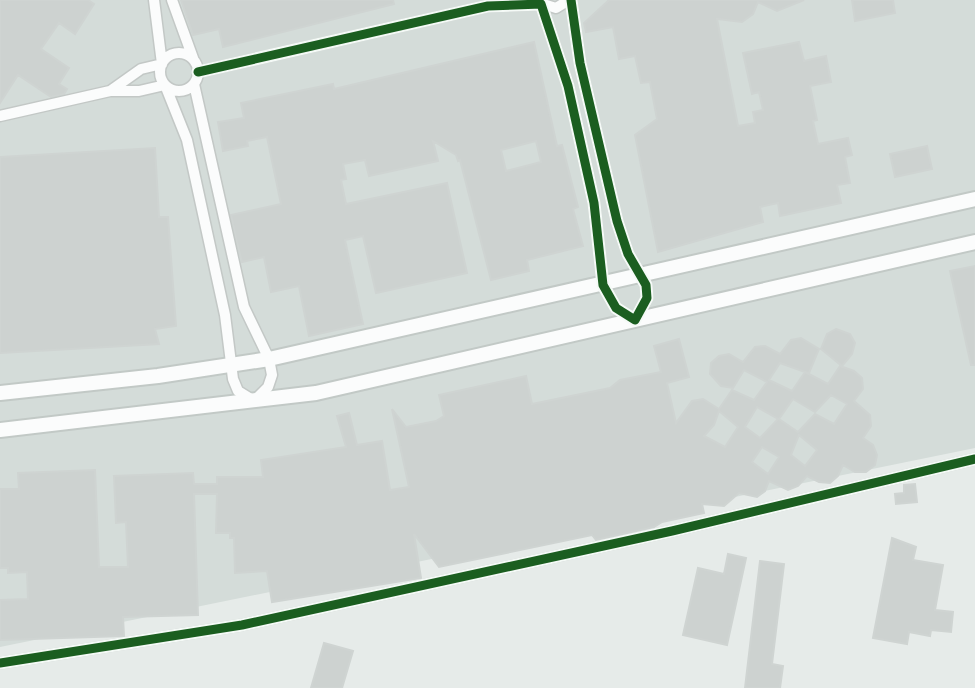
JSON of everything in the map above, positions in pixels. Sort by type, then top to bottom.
[{"type":"street","points":[[154,0],[162,64],[161,79],[187,140],[225,315],[230,366],[238,391],[254,401]]},
{"type":"street","points":[[172,0],[198,72],[194,85],[204,139],[244,307],[269,359],[272,375],[268,387],[254,401]]},
{"type":"street","points":[[198,72],[493,3],[539,2],[556,8],[570,0],[580,63],[617,221],[628,254],[643,276],[647,298],[635,320]]},
{"type":"street","points":[[539,2],[568,86],[594,203],[603,285],[616,308],[635,320]]},
{"type":"street","points":[[110,91],[141,69],[162,64],[175,53],[193,58]]},
{"type":"street","points":[[0,116],[110,91],[139,91],[165,85],[179,91],[194,85]]},
{"type":"street","points":[[0,393],[269,359],[975,199]]},
{"type":"street","points":[[0,430],[316,393],[975,242]]},
{"type":"street","points":[[0,663],[256,622],[672,531],[975,459]]},
{"type":"shaded area","points":[[0,0],[975,0],[975,448],[0,647]]},
{"type":"building","points":[[0,0],[88,0],[94,4],[75,34],[59,23],[41,49],[69,68],[59,84],[67,89],[64,94],[51,97],[18,75],[0,103]]},
{"type":"building","points":[[181,0],[393,0],[394,4],[223,47],[219,29],[193,35]]},
{"type":"building","points":[[609,0],[804,0],[777,11],[758,2],[753,14],[742,22],[717,19],[738,126],[755,123],[753,112],[763,110],[759,92],[752,94],[743,53],[799,42],[804,61],[826,56],[831,82],[810,86],[817,120],[813,121],[818,144],[848,138],[852,155],[845,157],[850,183],[837,185],[841,203],[780,216],[778,203],[760,207],[763,222],[658,252],[635,135],[657,119],[650,82],[641,83],[635,56],[619,59],[613,27],[586,32],[584,23]]},
{"type":"building","points":[[852,0],[893,0],[895,13],[855,21]]},
{"type":"building","points":[[534,42],[557,146],[562,145],[578,207],[573,209],[583,246],[527,260],[529,271],[491,280],[460,160],[458,161],[456,155],[433,141],[438,161],[369,176],[365,160],[343,164],[346,179],[341,180],[346,204],[447,183],[467,273],[376,293],[363,236],[345,240],[363,324],[309,336],[299,286],[271,292],[264,257],[242,262],[236,239],[231,215],[281,204],[267,137],[247,141],[248,146],[223,151],[218,122],[244,118],[241,103],[333,84],[334,89]],"holes":[[[536,141],[541,162],[506,171],[501,150]]]},
{"type":"building","points":[[927,146],[932,169],[895,177],[890,154]]},
{"type":"building","points":[[155,148],[159,217],[168,217],[176,326],[155,329],[159,344],[0,353],[0,157]]},
{"type":"building","points":[[975,266],[975,365],[971,365],[950,271]]},
{"type":"building","points":[[836,329],[850,334],[855,343],[852,354],[842,366],[821,349],[827,334]]},
{"type":"building","points":[[801,338],[819,349],[809,373],[805,372],[828,384],[840,366],[854,371],[862,378],[863,389],[854,401],[870,415],[871,426],[863,438],[873,445],[877,455],[875,465],[866,472],[855,472],[843,465],[838,476],[830,483],[819,482],[807,476],[798,486],[788,490],[769,481],[765,491],[757,497],[739,493],[724,506],[702,504],[704,513],[662,522],[654,527],[596,540],[592,535],[439,567],[414,534],[421,578],[272,602],[267,571],[235,573],[234,538],[230,538],[230,533],[216,533],[217,494],[194,494],[198,615],[123,617],[124,636],[0,640],[0,600],[28,599],[27,572],[8,573],[8,568],[0,568],[0,489],[19,489],[18,473],[95,470],[99,567],[128,567],[126,522],[116,523],[114,476],[193,473],[194,484],[217,484],[217,477],[263,477],[261,460],[346,447],[337,416],[349,413],[357,445],[382,441],[390,490],[409,487],[392,409],[406,427],[436,421],[444,416],[439,395],[526,376],[532,404],[610,388],[620,380],[661,372],[654,346],[679,339],[689,377],[667,383],[676,423],[692,401],[703,399],[719,409],[732,390],[754,400],[767,382],[744,370],[733,388],[721,386],[710,374],[711,363],[719,356],[729,354],[743,362],[755,347],[765,346],[780,354],[791,340]],"holes":[[[780,363],[805,372],[792,391],[769,380]],[[831,395],[847,404],[834,424],[815,414],[798,432],[779,419],[793,399],[815,412]],[[757,407],[778,419],[760,438],[745,427]],[[719,411],[738,427],[725,447],[704,436],[714,425]],[[799,435],[817,450],[805,466],[791,455]],[[762,447],[779,457],[768,474],[752,462]]]},
{"type":"building","points":[[915,484],[917,502],[896,504],[895,494],[904,493],[904,485]]},
{"type":"building","points":[[892,538],[916,547],[913,560],[943,565],[935,610],[953,612],[951,632],[931,630],[930,636],[909,632],[907,644],[873,638]]},
{"type":"building","points":[[728,554],[746,558],[727,645],[683,635],[698,568],[724,574]]},
{"type":"building","points":[[760,561],[784,564],[772,664],[783,666],[780,688],[745,688]]},
{"type":"building","points":[[324,643],[353,651],[342,688],[311,688]]},
{"type":"cycle path","points":[[198,72],[488,6],[541,4],[568,86],[594,203],[603,285],[616,308],[635,320],[647,298],[646,285],[628,254],[617,221],[580,63],[571,0]]},
{"type":"cycle path","points":[[0,663],[242,625],[672,531],[975,459]]}]
